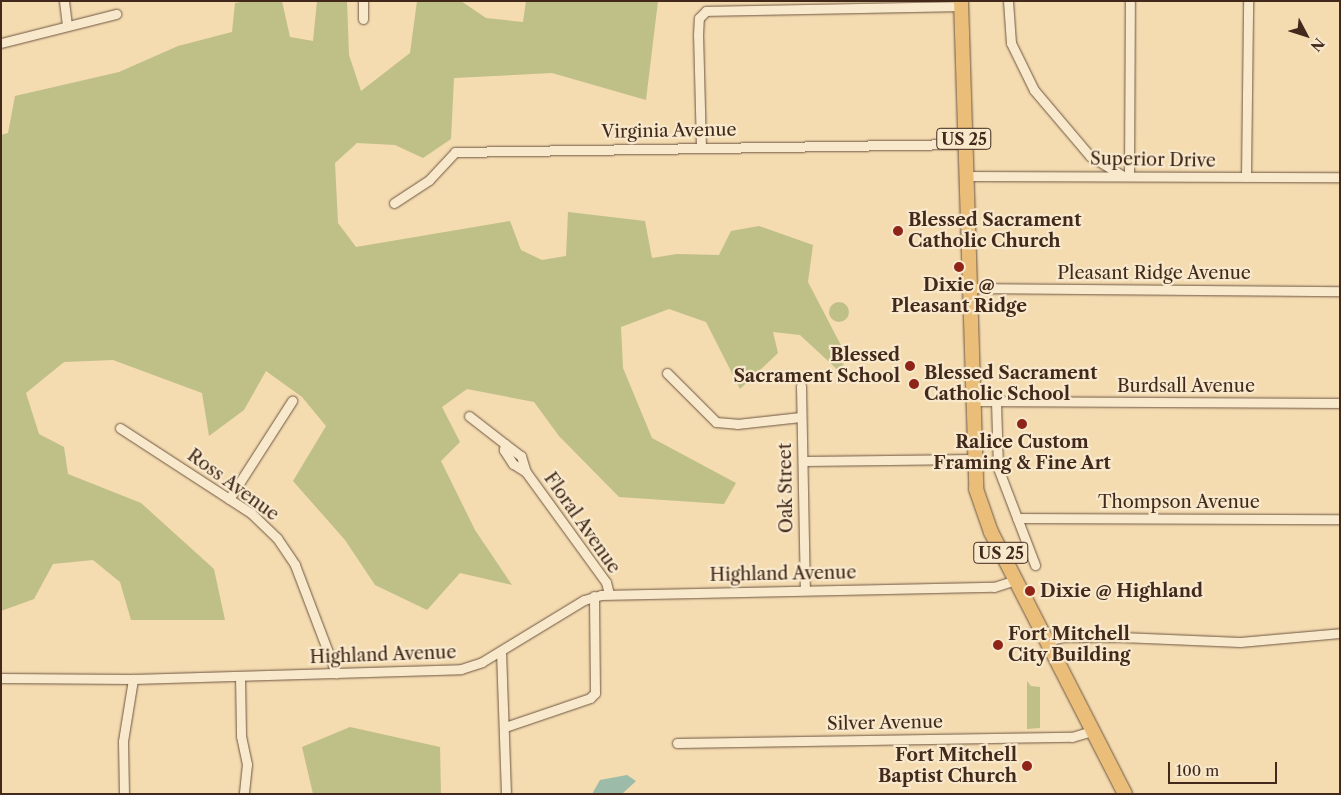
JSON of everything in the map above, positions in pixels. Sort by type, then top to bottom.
[{"type":"main road","name":"US 25","points":[[961,4],[974,459],[984,517],[1125,794]]},
{"type":"street","points":[[64,1],[67,25]]},
{"type":"street","points":[[363,1],[363,19]]},
{"type":"street","points":[[1007,2],[1011,43],[1034,90],[1090,156],[1126,176],[1130,1]]},
{"type":"street","points":[[1246,177],[1248,1]]},
{"type":"street","points":[[701,147],[698,34],[699,18],[706,11],[961,4]]},
{"type":"street","points":[[1,43],[116,14]]},
{"type":"street","name":"Virginia Avenue","points":[[394,203],[429,180],[455,152],[964,144]]},
{"type":"street","name":"Superior Drive","points":[[965,176],[1340,177]]},
{"type":"street","name":"Pleasant Ridge Avenue","points":[[969,288],[1340,291]]},
{"type":"street","points":[[667,373],[716,422],[736,424],[801,417]]},
{"type":"street","name":"Oak Street","points":[[801,386],[804,461],[805,590]]},
{"type":"street","points":[[229,499],[292,401]]},
{"type":"street","name":"Burdsall Avenue","points":[[972,401],[1340,403]]},
{"type":"street","points":[[996,401],[998,468],[1036,565]]},
{"type":"street","name":"Floral Avenue","points":[[469,416],[521,456],[526,472],[606,582],[609,594]]},
{"type":"street","name":"Ross Avenue","points":[[120,428],[229,499],[265,525],[286,548],[306,589],[336,673]]},
{"type":"street","points":[[804,461],[974,459]]},
{"type":"street","name":"Thompson Avenue","points":[[1017,518],[1340,519]]},
{"type":"street","name":"Highland Avenue","points":[[1,678],[134,679],[468,668],[502,651],[594,596],[609,594],[994,586],[1015,580]]},
{"type":"street","points":[[505,727],[590,698],[595,693],[594,596]]},
{"type":"street","points":[[1046,641],[1064,637],[1121,637],[1231,642],[1340,634]]},
{"type":"street","points":[[502,651],[506,794]]},
{"type":"street","points":[[240,676],[241,736],[247,764],[244,794]]},
{"type":"street","points":[[124,794],[123,741],[134,679]]},
{"type":"street","name":"Silver Avenue","points":[[678,744],[1072,737],[1092,731]]},
{"type":"green space","points":[[282,1],[290,37],[313,41],[317,1],[347,1],[349,55],[361,91],[410,53],[417,1],[461,1],[486,18],[523,22],[526,1],[658,1],[646,100],[552,73],[454,78],[451,139],[423,158],[395,145],[357,143],[335,163],[338,223],[356,247],[510,221],[521,250],[542,260],[566,256],[568,212],[645,221],[652,258],[677,254],[719,255],[731,231],[759,226],[813,245],[808,282],[846,355],[841,373],[800,335],[773,332],[778,353],[740,389],[706,322],[669,309],[621,327],[623,368],[652,438],[736,483],[724,504],[619,497],[559,436],[534,402],[467,389],[442,407],[460,442],[441,461],[475,530],[512,585],[460,573],[427,610],[375,585],[345,540],[293,481],[326,426],[302,397],[266,371],[244,410],[209,436],[202,393],[113,360],[64,362],[26,393],[39,434],[64,447],[68,474],[141,503],[214,569],[225,620],[131,620],[120,582],[93,560],[53,564],[34,599],[1,611],[1,135],[8,133],[15,96],[119,72],[178,46],[232,32],[235,3]]},
{"type":"green space","points":[[839,302],[846,305],[849,312],[846,319],[839,322],[832,319],[829,312],[832,305]]},
{"type":"green space","points":[[1027,681],[1031,686],[1040,687],[1040,728],[1027,729]]},
{"type":"green space","points":[[350,727],[440,747],[441,794],[313,794],[302,747]]},
{"type":"shaded area","points":[[627,775],[636,781],[622,794],[592,794],[600,780]]},
{"type":"place","name":"Blessed Sacrament Catholic Church","points":[[898,231]]},
{"type":"place","name":"Dixie @ Pleasant Ridge","points":[[959,267]]},
{"type":"place","name":"Blessed Sacrament School","points":[[910,366]]},
{"type":"place","name":"Blessed Sacrament Catholic School","points":[[914,384]]},
{"type":"place","name":"Ralice Custom Framing & Fine Art","points":[[1022,424]]},
{"type":"place","name":"Dixie @ Highland","points":[[1030,591]]},
{"type":"place","name":"Fort Mitchell City Building","points":[[998,645]]},
{"type":"place","name":"Fort Mitchell Baptist Church","points":[[1027,766]]}]
